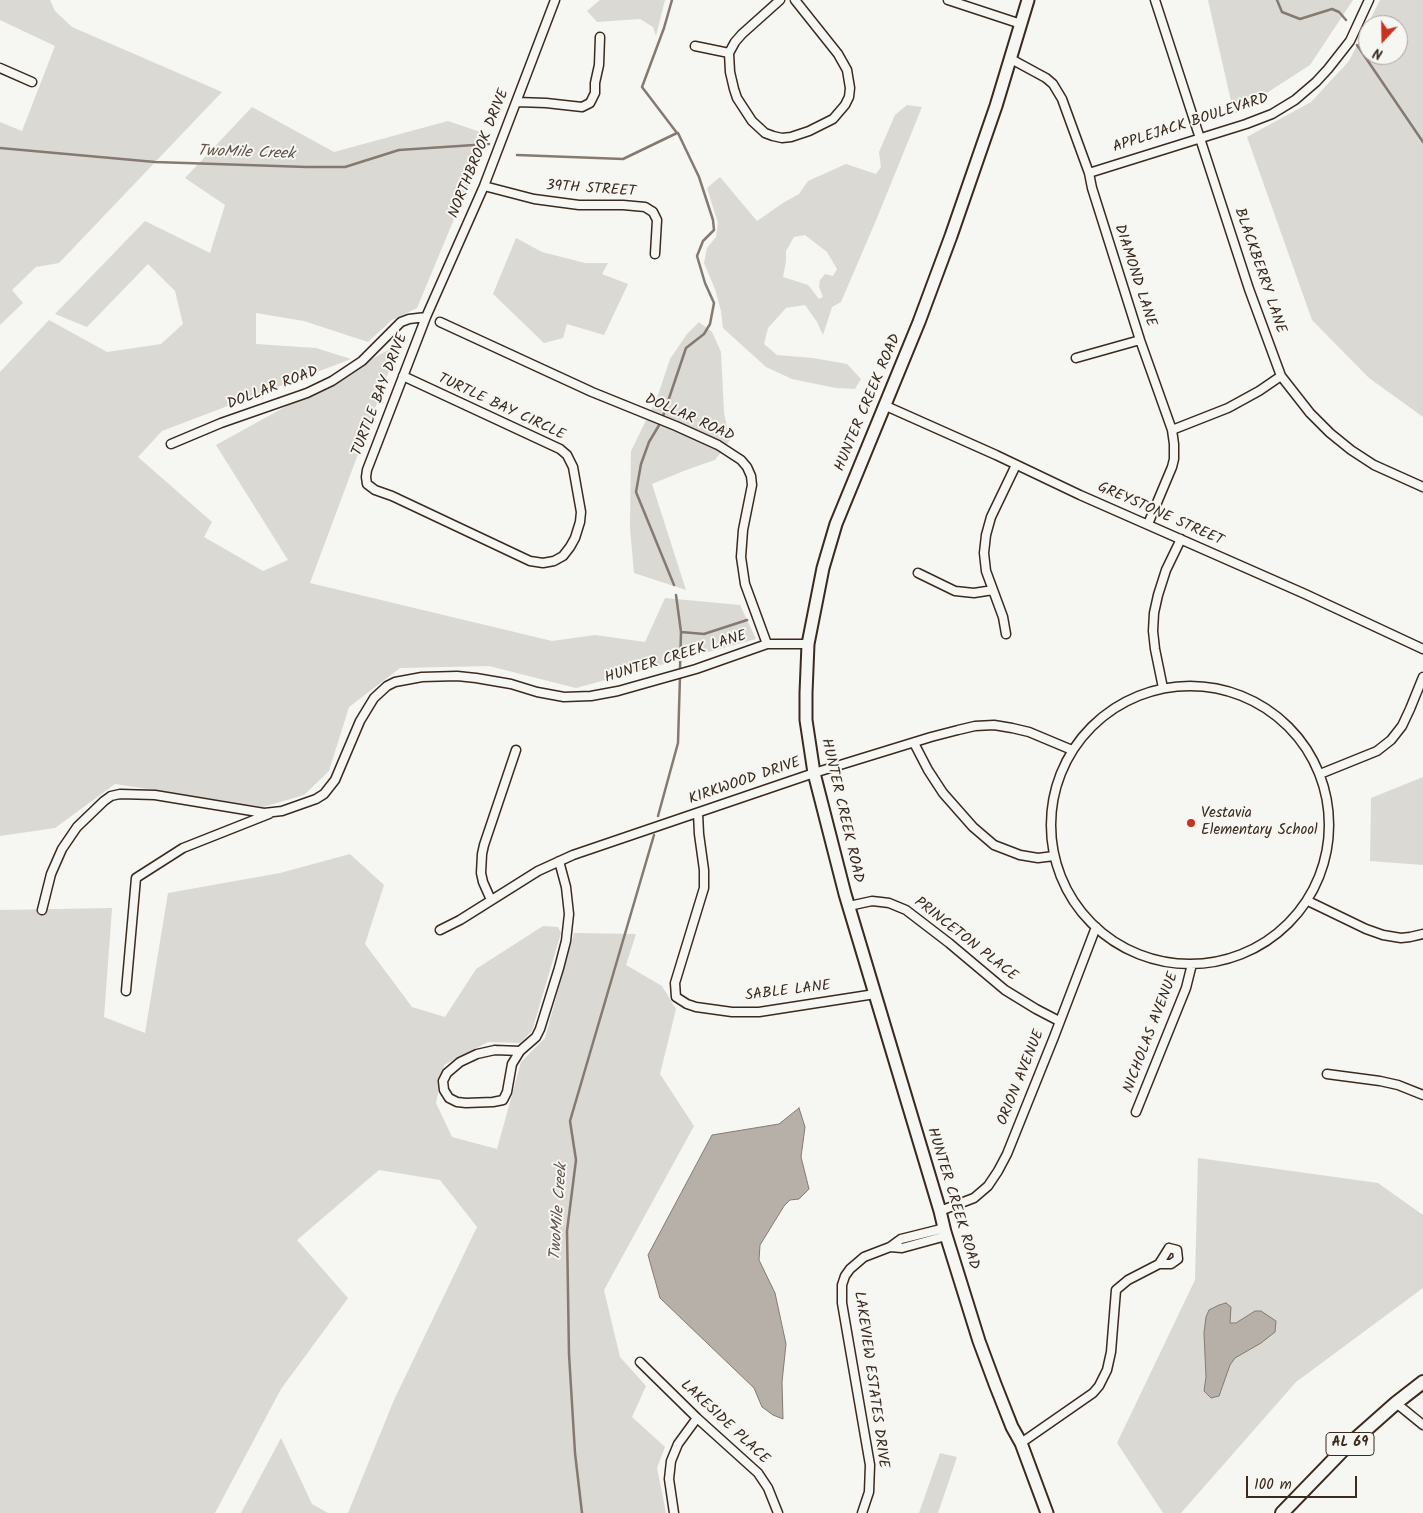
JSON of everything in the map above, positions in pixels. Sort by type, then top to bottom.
[{"type":"main road","name":"HUNTER CREEK ROAD","points":[[1028,0],[1011,59],[951,236],[886,406],[836,524],[823,568],[808,644],[806,720],[814,774],[845,894],[946,1232],[982,1350],[1012,1426],[1021,1443],[1047,1513]]},
{"type":"main road","name":"AL 69","points":[[1282,1513],[1342,1450],[1423,1382]]},
{"type":"street","name":"NORTHBROOK DRIVE","points":[[426,317],[484,186],[555,0]]},
{"type":"street","points":[[780,0],[742,34],[729,53],[730,72],[737,98],[752,121],[765,133],[782,138],[809,131],[833,119],[845,105],[849,97],[850,88],[846,70],[838,54],[795,0]]},
{"type":"street","points":[[948,0],[1021,24]]},
{"type":"street","name":"BLACKBERRY LANE","points":[[1155,0],[1249,289],[1281,376],[1310,413],[1351,450],[1374,464],[1423,487]]},
{"type":"street","name":"APPLEJACK BOULEVARD","points":[[1089,173],[1229,130],[1272,114],[1295,100],[1316,82],[1350,41],[1368,0]]},
{"type":"street","points":[[517,102],[582,107],[590,103],[595,93],[600,37]]},
{"type":"street","points":[[695,46],[729,53]]},
{"type":"street","name":"DIAMOND LANE","points":[[1011,59],[1046,78],[1058,91],[1066,107],[1089,173],[1092,188],[1140,340],[1172,430],[1174,444],[1172,467],[1148,524]]},
{"type":"street","points":[[0,68],[32,82]]},
{"type":"street","name":"39TH STREET","points":[[484,186],[534,199],[579,205],[623,205],[645,208],[653,212],[657,220],[655,254]]},
{"type":"street","name":"TURTLE BAY DRIVE","points":[[367,484],[367,470],[426,317]]},
{"type":"street","name":"DOLLAR ROAD","points":[[171,444],[324,385],[340,377],[362,361],[400,322],[426,317]]},
{"type":"street","name":"DOLLAR ROAD","points":[[440,322],[592,392],[710,441],[741,460],[751,476],[752,485],[743,530],[741,557],[744,584],[767,644]]},
{"type":"street","points":[[1076,358],[1140,340]]},
{"type":"street","name":"TURTLE BAY CIRCLE","points":[[367,484],[375,490],[530,561],[543,563],[554,561],[563,556],[575,538],[581,512],[573,467],[567,455],[560,449],[403,376]]},
{"type":"street","points":[[1172,430],[1228,408],[1281,376]]},
{"type":"street","name":"GREYSTONE STREET","points":[[886,406],[1423,649]]},
{"type":"street","points":[[1006,634],[1003,616],[985,562],[986,535],[998,501],[1016,465]]},
{"type":"street","points":[[1163,688],[1155,649],[1154,613],[1166,570],[1180,539]]},
{"type":"street","points":[[918,573],[956,591],[974,593],[993,590]]},
{"type":"street","points":[[767,644],[808,644]]},
{"type":"street","name":"HUNTER CREEK LANE","points":[[126,991],[136,878],[183,848],[273,813],[316,799],[330,787],[340,772],[365,713],[380,692],[395,682],[422,677],[457,676],[502,682],[564,697],[591,696],[618,692],[696,669],[767,644]]},
{"type":"street","points":[[1320,774],[1377,751],[1391,740],[1402,726],[1423,677]]},
{"type":"street","points":[[1212,687],[1232,692],[1258,703],[1280,718],[1300,738],[1315,762],[1328,800],[1329,839],[1324,865],[1308,901],[1297,915],[1272,938],[1258,947],[1226,960],[1192,964],[1162,961],[1141,955],[1120,945],[1096,927],[1074,902],[1062,880],[1054,856],[1051,812],[1055,790],[1072,750],[1093,725],[1118,705],[1140,695],[1163,688],[1212,687]]},
{"type":"street","name":"KIRKWOOD DRIVE","points":[[440,930],[460,920],[538,871],[597,846],[814,774],[958,730],[994,725],[1012,728],[1029,732],[1072,750]]},
{"type":"street","points":[[914,743],[943,793],[973,827],[994,845],[1020,855],[1038,858],[1054,856]]},
{"type":"street","points":[[491,900],[481,873],[482,854],[516,750]]},
{"type":"street","name":"HUNTER CREEK LANE","points":[[42,910],[51,874],[62,849],[84,820],[111,796],[120,794],[155,795],[273,813]]},
{"type":"street","name":"SABLE LANE","points":[[698,813],[704,888],[675,983],[676,997],[696,1007],[732,1012],[759,1012],[874,994]]},
{"type":"street","points":[[520,1051],[495,1050],[477,1054],[460,1062],[446,1073],[443,1081],[444,1090],[449,1098],[457,1102],[493,1102],[503,1100],[507,1092],[512,1064],[520,1051],[536,1037],[559,968],[566,940],[569,914],[566,887],[559,861]]},
{"type":"street","name":"PRINCETON PLACE","points":[[849,906],[872,901],[889,903],[906,910],[1005,990],[1060,1021]]},
{"type":"street","points":[[1308,901],[1366,929],[1383,935],[1401,938],[1423,934]]},
{"type":"street","name":"ORION AVENUE","points":[[940,1211],[974,1198],[988,1186],[998,1171],[1007,1154],[1096,927]]},
{"type":"street","name":"NICHOLAS AVENUE","points":[[1136,1112],[1186,988],[1192,964]]},
{"type":"street","points":[[1327,1074],[1380,1081],[1410,1089],[1423,1095]]},
{"type":"street","name":"LAKEVIEW ESTATES DRIVE","points":[[862,1513],[869,1492],[870,1464],[841,1294],[845,1276],[856,1262],[872,1253],[890,1247],[902,1248],[946,1232]]},
{"type":"street","points":[[1021,1443],[1092,1393],[1098,1386],[1107,1370],[1111,1352],[1116,1290],[1128,1280],[1159,1264]]},
{"type":"street","name":"LAKESIDE PLACE","points":[[640,1362],[697,1418],[758,1473],[768,1488],[778,1513]]},
{"type":"street","points":[[1396,1403],[1423,1424]]},
{"type":"street","points":[[674,1513],[669,1480],[671,1461],[678,1444],[697,1418]]},
{"type":"shaded area","points":[[0,0],[50,0],[55,11],[72,27],[222,92],[59,263],[36,267],[12,290],[23,303],[0,325],[0,122],[22,131],[55,46],[0,20]]},
{"type":"shaded area","points":[[600,0],[665,0],[656,36],[653,27],[640,19],[597,22],[587,11]]},
{"type":"shaded area","points":[[1208,0],[1353,0],[1310,65],[1234,114]]},
{"type":"shaded area","points":[[1380,0],[1423,0],[1423,417],[1369,378],[1312,320],[1247,137],[1311,102],[1349,61],[1358,43],[1358,65],[1408,65],[1408,15],[1372,15]]},
{"type":"shaded area","points":[[907,105],[922,107],[841,302],[832,307],[823,335],[817,322],[805,305],[786,308],[768,328],[764,344],[777,355],[813,358],[847,364],[861,379],[855,389],[836,388],[792,379],[766,367],[723,328],[715,289],[704,263],[707,248],[716,237],[718,223],[707,188],[720,177],[757,221],[799,194],[808,181],[846,164],[876,174],[881,167],[879,152],[895,115]],"holes":[[[805,235],[827,252],[837,269],[833,276],[825,274],[820,280],[819,287],[823,297],[819,299],[808,285],[783,277],[786,251],[794,237]]]},
{"type":"shaded area","points":[[252,107],[334,152],[448,121],[489,135],[417,308],[392,320],[368,342],[304,321],[256,313],[256,344],[316,348],[351,359],[162,431],[138,457],[212,522],[204,537],[263,571],[288,560],[216,445],[399,344],[310,583],[552,641],[595,635],[645,642],[665,598],[740,605],[756,639],[576,688],[489,666],[400,668],[349,707],[329,771],[304,795],[263,807],[115,784],[55,828],[0,836],[0,372],[49,320],[107,352],[161,344],[183,324],[175,291],[148,264],[87,327],[55,314],[145,221],[210,253],[225,205],[185,178]]},
{"type":"shaded area","points":[[516,238],[542,252],[585,263],[608,263],[602,274],[628,284],[604,335],[567,324],[563,338],[544,343],[493,294]]},
{"type":"shaded area","points":[[699,322],[712,332],[721,352],[724,413],[730,440],[715,460],[652,484],[686,590],[634,573],[630,528],[631,451],[657,398],[670,359],[687,334]]},
{"type":"shaded area","points":[[1423,777],[1423,865],[1370,861],[1371,798]]},
{"type":"shaded area","points":[[350,854],[384,885],[365,944],[412,1007],[445,1017],[476,969],[543,926],[558,927],[561,933],[532,1031],[520,1043],[488,1042],[444,1065],[436,1103],[452,1137],[497,1149],[521,1062],[545,1038],[574,933],[636,934],[626,965],[662,986],[676,1009],[660,1074],[694,1126],[604,1290],[620,1357],[646,1386],[632,1417],[665,1447],[657,1468],[666,1513],[348,1513],[394,1400],[477,1227],[440,1180],[379,1170],[297,1240],[348,1298],[281,1389],[215,1513],[0,1513],[0,910],[112,908],[104,1017],[145,1033],[168,893],[280,873]]},
{"type":"shaded area","points":[[799,1108],[805,1127],[801,1157],[809,1189],[799,1199],[790,1200],[784,1206],[760,1245],[759,1260],[775,1293],[786,1344],[782,1382],[783,1419],[762,1407],[754,1388],[660,1298],[648,1255],[712,1135],[779,1124]]},
{"type":"shaded area","points":[[1198,1158],[1378,1183],[1423,1215],[1423,1288],[1296,1382],[1181,1513],[1163,1513],[1117,1443],[1195,1280]]},
{"type":"shaded area","points":[[1226,1303],[1231,1307],[1230,1323],[1236,1323],[1255,1311],[1261,1311],[1276,1321],[1275,1332],[1261,1343],[1235,1358],[1230,1365],[1219,1396],[1211,1398],[1204,1391],[1206,1377],[1204,1333],[1206,1317],[1209,1310]]},
{"type":"shaded area","points":[[281,1438],[312,1504],[328,1513],[241,1513]]},
{"type":"shaded area","points":[[940,1453],[957,1457],[938,1513],[919,1513]]},
{"type":"waterway","points":[[517,155],[623,159],[677,133],[642,87],[664,28],[672,0]]},
{"type":"waterway","points":[[1277,0],[1282,12],[1300,19],[1332,9],[1339,12],[1346,20]]},
{"type":"waterway","points":[[1357,45],[1423,142]]},
{"type":"waterway","points":[[663,416],[686,348],[704,334],[710,324],[714,303],[705,283],[697,256],[703,241],[714,230],[713,220],[699,177],[678,133]]},
{"type":"waterway","name":"TwoMile Creek","points":[[0,148],[155,162],[345,167],[399,150],[489,144]]},
{"type":"waterway","name":"TwoMile Creek","points":[[661,422],[649,442],[641,464],[636,492],[674,585]]},
{"type":"waterway","name":"TwoMile Creek","points":[[676,595],[681,632],[680,667]]},
{"type":"waterway","points":[[681,632],[704,634],[747,620]]},
{"type":"waterway","name":"TwoMile Creek","points":[[658,816],[678,743],[680,676]]},
{"type":"waterway","name":"TwoMile Creek","points":[[582,1513],[575,1453],[569,1354],[567,1231],[576,1160],[570,1121],[654,835]]},
{"type":"place","name":"Vestavia Elementary School","points":[[1191,823]]}]
